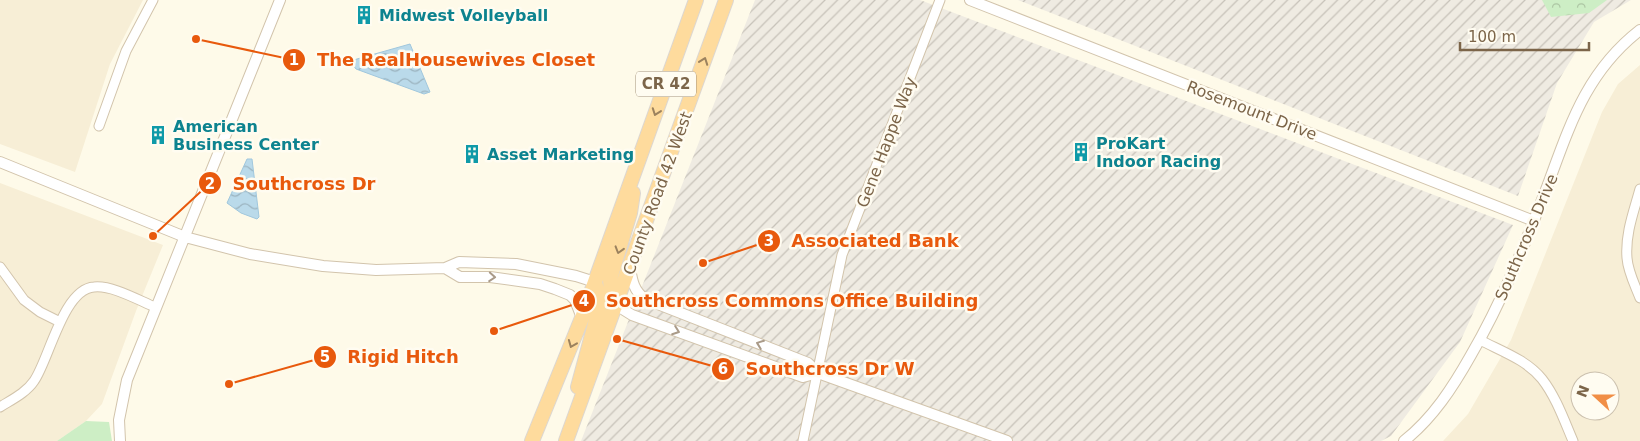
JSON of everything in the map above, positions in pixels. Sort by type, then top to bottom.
[{"type":"highway","name":"County Road 42 West","points":[[532,441],[582,318],[696,0]]},
{"type":"highway","name":"County Road 42 West","points":[[566,441],[726,0]]},
{"type":"highway","points":[[616,304],[611,295],[610,279],[630,213],[636,168]]},
{"type":"highway","points":[[566,441],[581,371],[600,309],[595,282]]},
{"type":"street","points":[[99,126],[126,51],[154,0]]},
{"type":"street","points":[[120,441],[119,420],[127,380],[280,0]]},
{"type":"street","name":"Gene Happe Way","points":[[803,441],[842,255],[940,0]]},
{"type":"street","name":"Rosemount Drive","points":[[970,0],[1534,221]]},
{"type":"street","name":"Southcross Drive","points":[[1404,441],[1416,431],[1450,392],[1480,340],[1512,276],[1577,107],[1604,64],[1625,41],[1640,30]]},
{"type":"street","points":[[0,162],[185,237],[250,254],[323,266],[376,270],[445,268],[459,262],[516,264],[576,276],[595,282]]},
{"type":"street","points":[[1640,189],[1629,228],[1627,258],[1632,280],[1640,298]]},
{"type":"street","points":[[0,268],[24,300],[40,312],[60,322]]},
{"type":"street","points":[[445,268],[460,277],[490,277],[555,288],[576,300],[582,318]]},
{"type":"street","points":[[630,268],[633,284],[639,295],[646,299],[808,362],[818,373],[1007,441]]},
{"type":"street","points":[[0,407],[20,395],[33,382],[60,322],[82,290],[93,287],[108,288],[156,307]]},
{"type":"street","points":[[616,304],[632,315],[803,377],[818,373]]},
{"type":"street","points":[[1480,340],[1523,362],[1541,378],[1553,396],[1574,441]]},
{"type":"shaded area","points":[[0,0],[143,0],[110,64],[75,172],[0,144]]},
{"type":"shaded area","points":[[755,0],[920,0],[1513,225],[1460,342],[1391,436],[1381,441],[581,441]]},
{"type":"shaded area","points":[[1018,0],[1631,0],[1594,22],[1557,83],[1518,196]]},
{"type":"shaded area","points":[[1640,65],[1640,441],[1443,441],[1468,414],[1511,340],[1602,112],[1618,84]]},
{"type":"shaded area","points":[[0,183],[163,245],[136,311],[102,404],[86,421],[57,441],[0,441]]},
{"type":"green space","points":[[1542,0],[1607,0],[1589,13],[1551,17]]},
{"type":"green space","points":[[86,421],[109,422],[112,441],[57,441]]},
{"type":"water","points":[[410,44],[430,92],[424,94],[356,69],[350,61]]},
{"type":"water","points":[[247,159],[252,159],[259,217],[257,219],[241,213],[227,203]]},
{"type":"place","name":"Midwest Volleyball","points":[[364,15]]},
{"type":"place","name":"The RealHousewives Closet","points":[[196,39]]},
{"type":"place","name":"American Business Center","points":[[158,135]]},
{"type":"place","name":"ProKart Indoor Racing","points":[[1081,152]]},
{"type":"place","name":"Asset Marketing","points":[[472,154]]},
{"type":"place","name":"Southcross Dr","points":[[153,236]]},
{"type":"place","name":"Associated Bank","points":[[703,263]]},
{"type":"place","name":"Southcross Commons Office Building","points":[[494,331]]},
{"type":"place","name":"Southcross Dr W","points":[[617,339]]},
{"type":"place","name":"Rigid Hitch","points":[[229,384]]}]
